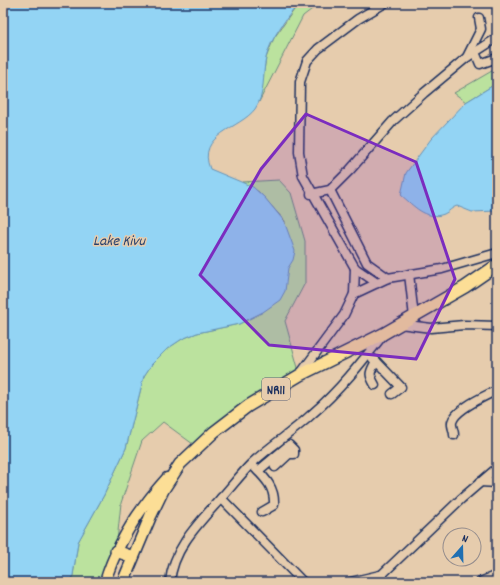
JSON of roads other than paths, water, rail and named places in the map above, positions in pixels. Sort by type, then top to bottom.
[{"type":"highway","name":"NR11","points":[[123,582],[157,501],[180,464],[214,432],[242,411],[300,375],[383,334],[465,287],[497,265]]},
{"type":"highway","points":[[116,551],[133,557]]},
{"type":"main road","points":[[105,582],[120,542],[151,495],[180,464]]},
{"type":"street","points":[[377,283],[355,268],[303,176],[299,161],[300,82],[302,72],[308,61],[318,49],[385,3]]},
{"type":"street","points":[[466,58],[481,29],[479,18]]},
{"type":"street","points":[[312,194],[330,190],[350,170],[393,121],[466,58],[497,38]]},
{"type":"street","points":[[475,52],[480,64],[497,58]]},
{"type":"street","points":[[330,190],[367,263],[388,278]]},
{"type":"street","points":[[356,293],[388,278],[442,269],[497,253]]},
{"type":"street","points":[[300,375],[344,315],[364,275],[367,263]]},
{"type":"street","points":[[355,268],[356,293]]},
{"type":"street","points":[[408,274],[414,316]]},
{"type":"street","points":[[399,324],[431,328],[464,325],[497,326]]},
{"type":"street","points":[[170,582],[170,574],[177,555],[191,532],[252,464],[313,414],[368,355],[383,334]]},
{"type":"street","points":[[368,355],[376,361],[401,387],[392,394]]},
{"type":"street","points":[[375,385],[370,377],[370,370],[376,361]]},
{"type":"street","points":[[477,397],[494,392]]},
{"type":"street","points":[[454,434],[452,423],[454,418],[468,405],[494,392]]},
{"type":"street","points":[[258,471],[289,445],[294,450],[294,454],[289,454],[275,467]]},
{"type":"street","points":[[252,464],[268,482],[275,494],[274,505],[262,512]]},
{"type":"street","points":[[374,582],[480,482],[497,468]]},
{"type":"street","points":[[480,482],[497,483]]},
{"type":"street","points":[[221,498],[303,582]]},
{"type":"street","points":[[350,582],[381,575]]},
{"type":"street","points":[[480,582],[497,575]]},
{"type":"water","name":"Lake Kivu","points":[[3,3],[299,3],[289,15],[268,50],[261,97],[255,109],[248,116],[214,140],[209,148],[207,157],[210,169],[253,187],[265,198],[284,221],[295,251],[293,260],[288,268],[285,291],[280,300],[263,312],[239,324],[197,333],[182,339],[167,349],[152,364],[144,376],[126,448],[104,495],[78,542],[72,582],[3,582]]},
{"type":"water","points":[[497,83],[497,211],[472,212],[457,206],[444,214],[437,216],[420,211],[401,195],[406,173],[431,139],[466,102]]}]
